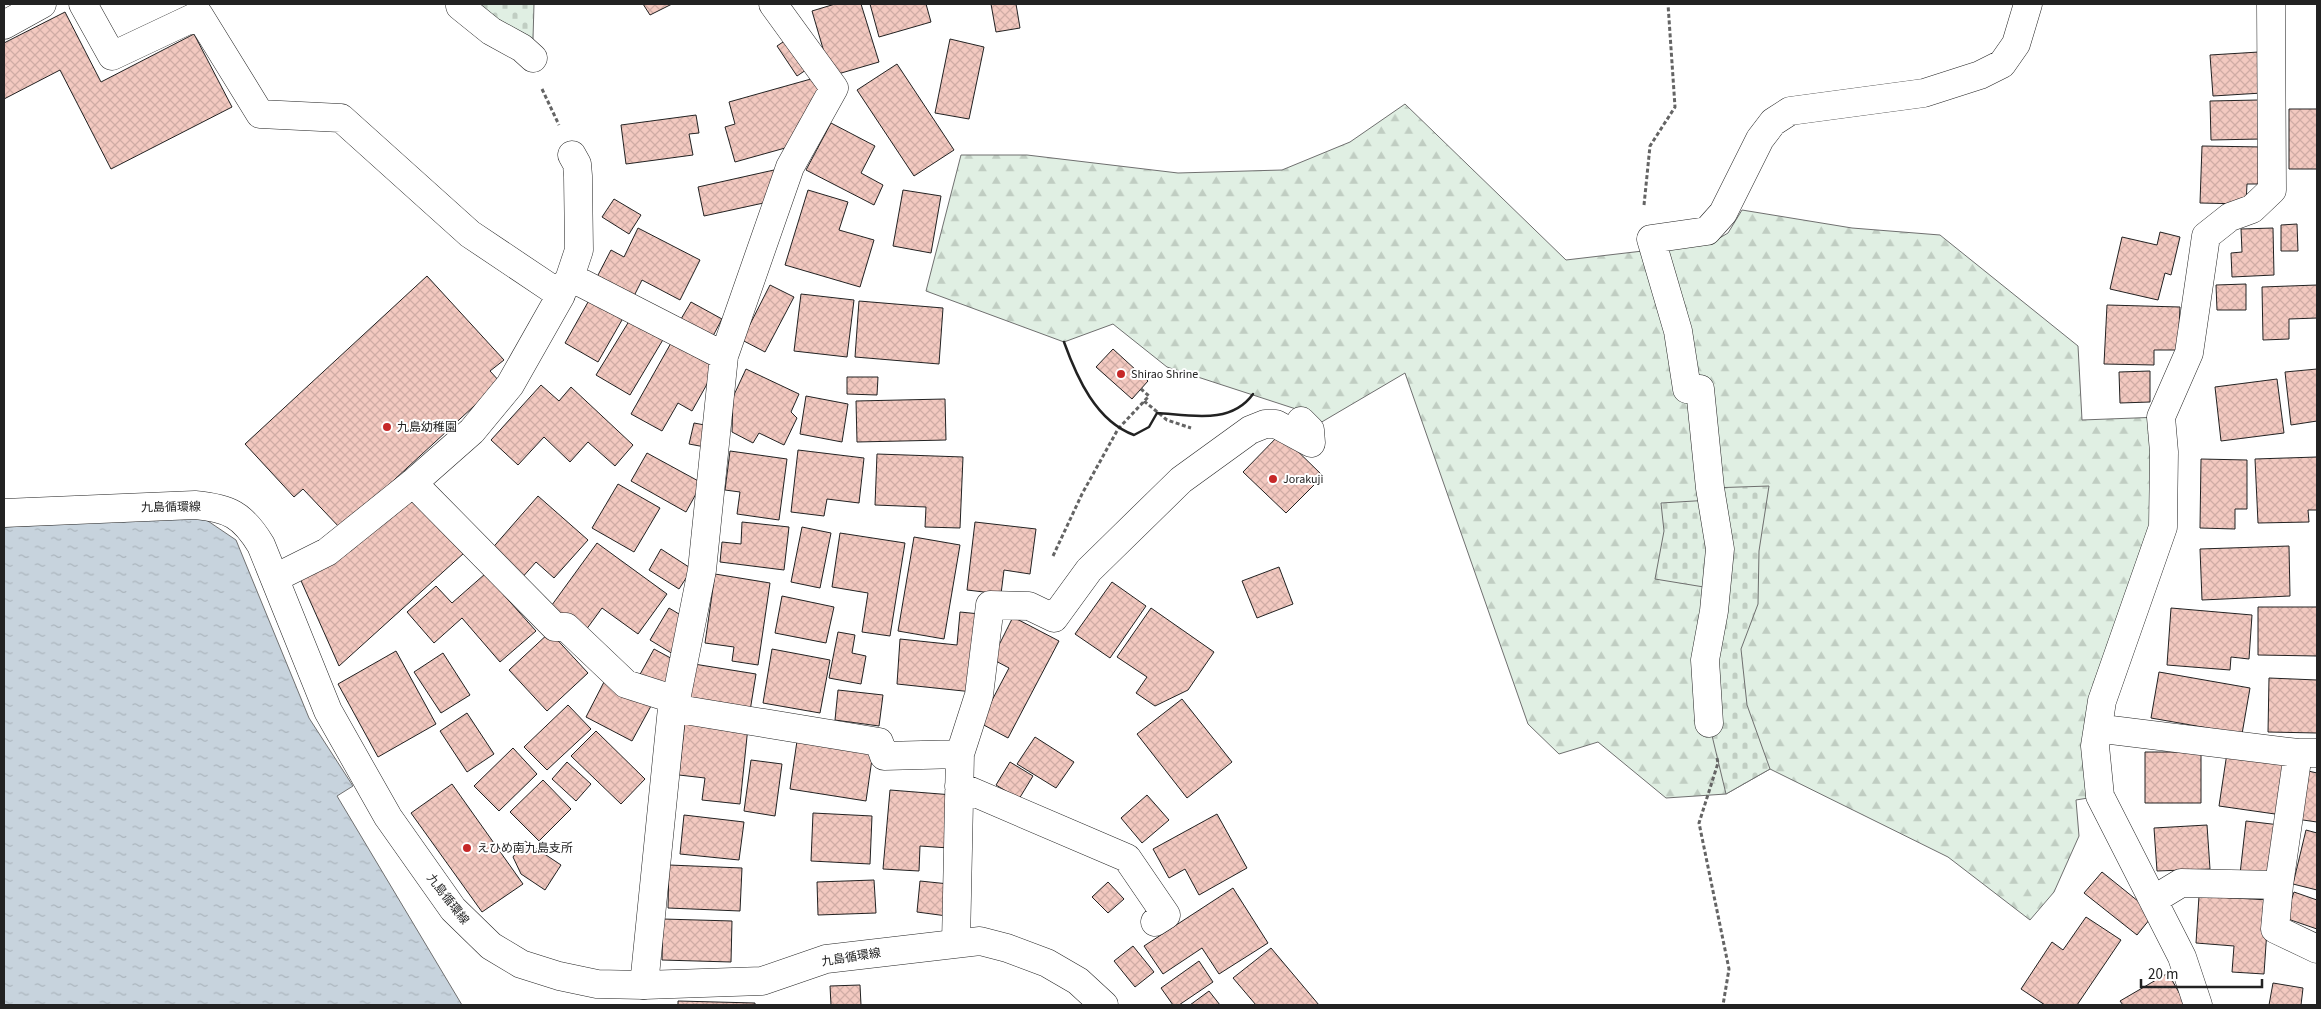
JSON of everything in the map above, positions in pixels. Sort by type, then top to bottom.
[{"type":"street","points":[[4,25],[42,4]]},
{"type":"street","points":[[83,4],[112,56],[199,15],[260,114],[341,118],[470,234],[566,286],[724,356]]},
{"type":"street","points":[[644,985],[674,704],[702,570],[724,356],[790,168],[834,88],[773,4]]},
{"type":"street","points":[[1709,723],[1705,660],[1714,611],[1720,550],[1710,488],[1700,389],[1687,389],[1678,331],[1651,239],[1707,231],[1723,213],[1760,139],[1773,122],[1790,111],[1924,93],[1980,75],[2002,64],[2016,44],[2028,4]]},
{"type":"street","points":[[2198,1005],[2182,957],[2100,796],[2095,746],[2102,701],[2163,527],[2164,452],[2161,417],[2189,353],[2206,236],[2230,217],[2252,209],[2272,190],[2271,4]]},
{"type":"street","points":[[460,6],[491,31],[522,48],[533,58]]},
{"type":"street","points":[[275,578],[327,552],[413,483],[472,431],[510,385],[566,286],[579,250],[578,176],[572,155]]},
{"type":"street","points":[[956,943],[960,754],[979,695],[990,605],[1029,606],[1054,618],[1089,570],[1181,480],[1250,430],[1264,424],[1276,424],[1284,427],[1311,442],[1310,430],[1301,421]]},
{"type":"street","points":[[413,483],[555,627],[566,627],[626,684],[674,704],[878,742],[884,756],[960,754]]},
{"type":"street","name":"九島循環線","points":[[4,513],[195,505],[217,507],[236,514],[250,527],[262,545],[328,711],[388,817],[453,909],[491,946],[522,964],[559,976],[597,984],[644,985],[762,981],[826,959],[980,941],[1007,948],[1047,963],[1078,981],[1104,1005]]},
{"type":"street","points":[[2111,730],[2308,753],[2279,885],[2275,930],[2317,949]]},
{"type":"street","points":[[960,786],[1127,858],[1166,915],[1155,922]]},
{"type":"street","points":[[2153,900],[2181,883],[2279,885]]},
{"type":"path","points":[[1651,239],[1643,203],[1650,146],[1675,107],[1668,4]]},
{"type":"path","points":[[533,58],[540,83],[572,155]]},
{"type":"path","points":[[1029,606],[1082,494],[1114,437],[1149,396],[1141,389]]},
{"type":"path","points":[[1144,401],[1157,413]]},
{"type":"path","points":[[1709,723],[1718,763],[1699,823],[1729,969],[1723,1005]]},
{"type":"green space","points":[[457,4],[534,4],[533,39],[495,26]]},
{"type":"green space","points":[[1405,104],[1566,260],[1711,243],[1728,233],[1742,210],[1852,228],[1940,235],[2078,346],[2082,420],[2161,417],[2163,527],[2102,701],[2100,796],[2076,800],[2079,836],[2054,892],[2030,920],[1948,857],[1770,769],[1726,794],[1666,798],[1598,742],[1559,754],[1528,724],[1405,373],[1320,423],[1299,410],[1167,367],[1113,324],[1064,342],[926,291],[961,155],[1027,155],[1178,173],[1282,170],[1350,142]]},
{"type":"green space","points":[[1769,486],[1759,551],[1758,604],[1741,649],[1747,705],[1770,769],[1726,794],[1709,723],[1716,589],[1655,579],[1664,531],[1661,503],[1711,500],[1710,488]]},
{"type":"water","points":[[202,517],[236,540],[309,718],[353,786],[337,796],[462,1005],[4,1005],[4,527]]},
{"type":"building","points":[[643,4],[672,4],[650,15]]},
{"type":"building","points":[[835,4],[861,4],[879,62],[831,76],[812,11]]},
{"type":"building","points":[[870,4],[926,4],[931,22],[879,37]]},
{"type":"building","points":[[991,4],[1016,4],[1020,28],[996,32]]},
{"type":"building","points":[[65,12],[101,82],[194,34],[232,107],[111,169],[60,70],[4,99],[4,43]]},
{"type":"building","points":[[792,36],[812,66],[797,76],[777,46]]},
{"type":"building","points":[[950,39],[984,47],[969,119],[935,113]]},
{"type":"building","points":[[2259,52],[2262,93],[2213,96],[2210,55]]},
{"type":"building","points":[[897,64],[954,150],[914,176],[857,90]]},
{"type":"building","points":[[818,77],[825,100],[803,143],[735,162],[725,127],[735,124],[729,102]]},
{"type":"building","points":[[2258,100],[2260,139],[2211,140],[2210,101]]},
{"type":"building","points":[[2289,109],[2317,109],[2317,169],[2289,169]]},
{"type":"building","points":[[696,115],[699,133],[689,134],[693,155],[626,164],[621,125]]},
{"type":"building","points":[[831,123],[875,146],[861,173],[883,185],[874,205],[806,170]]},
{"type":"building","points":[[2202,146],[2263,147],[2262,184],[2247,184],[2246,204],[2200,203]]},
{"type":"building","points":[[783,168],[768,202],[704,216],[698,187]]},
{"type":"building","points":[[808,190],[848,202],[839,230],[874,240],[860,287],[785,265]]},
{"type":"building","points":[[903,190],[941,196],[931,253],[893,246]]},
{"type":"building","points":[[614,199],[641,215],[629,234],[602,217]]},
{"type":"building","points":[[2297,224],[2298,251],[2281,251],[2281,225]]},
{"type":"building","points":[[638,228],[700,260],[680,300],[642,280],[634,296],[597,277],[611,250],[624,257]]},
{"type":"building","points":[[2273,228],[2274,275],[2232,277],[2231,253],[2242,252],[2241,229]]},
{"type":"building","points":[[2160,232],[2180,237],[2171,275],[2165,273],[2158,300],[2110,289],[2122,237],[2157,245]]},
{"type":"building","points":[[427,276],[504,360],[490,371],[500,382],[341,529],[303,489],[294,497],[245,444]]},
{"type":"building","points":[[2246,284],[2246,310],[2217,310],[2216,285]]},
{"type":"building","points":[[770,285],[794,297],[765,352],[742,340]]},
{"type":"building","points":[[2317,285],[2317,318],[2289,319],[2289,339],[2263,340],[2262,287]]},
{"type":"building","points":[[801,294],[854,300],[847,357],[794,351]]},
{"type":"building","points":[[592,295],[626,313],[598,362],[565,343]]},
{"type":"building","points":[[859,301],[943,308],[939,364],[855,357]]},
{"type":"building","points":[[691,302],[722,319],[713,336],[681,319]]},
{"type":"building","points":[[2107,305],[2180,307],[2178,350],[2154,350],[2154,365],[2104,364]]},
{"type":"building","points":[[631,318],[664,338],[630,395],[596,375]]},
{"type":"building","points":[[671,343],[716,368],[692,411],[678,403],[662,431],[631,414]]},
{"type":"building","points":[[1113,349],[1148,381],[1132,399],[1096,367]]},
{"type":"building","points":[[746,369],[799,394],[791,412],[797,418],[784,445],[759,433],[753,443],[732,432],[733,397]]},
{"type":"building","points":[[2317,369],[2317,421],[2291,425],[2285,372]]},
{"type":"building","points":[[2150,371],[2150,402],[2120,403],[2119,372]]},
{"type":"building","points":[[847,377],[878,377],[877,395],[847,394]]},
{"type":"building","points":[[2277,379],[2284,433],[2221,441],[2215,387]]},
{"type":"building","points":[[541,385],[559,401],[571,387],[633,445],[615,466],[588,442],[570,462],[544,437],[518,465],[491,440]]},
{"type":"building","points":[[806,396],[848,404],[842,442],[800,434]]},
{"type":"building","points":[[945,399],[946,440],[857,442],[856,401]]},
{"type":"building","points":[[694,423],[710,426],[705,447],[689,444]]},
{"type":"building","points":[[1280,434],[1323,476],[1286,513],[1243,472]]},
{"type":"building","points":[[798,450],[864,458],[859,503],[827,499],[824,516],[791,512]]},
{"type":"building","points":[[730,451],[787,459],[779,520],[737,514],[740,492],[725,490]]},
{"type":"building","points":[[647,453],[702,483],[686,512],[631,481]]},
{"type":"building","points":[[877,454],[963,457],[960,528],[925,527],[926,507],[875,505]]},
{"type":"building","points":[[2317,457],[2317,510],[2308,510],[2309,522],[2258,523],[2255,459]]},
{"type":"building","points":[[2201,459],[2247,460],[2247,509],[2235,509],[2235,529],[2200,528]]},
{"type":"building","points":[[618,484],[660,508],[634,552],[592,528]]},
{"type":"building","points":[[412,495],[464,553],[339,666],[298,574],[345,544],[351,551]]},
{"type":"building","points":[[538,496],[588,540],[554,578],[536,562],[520,580],[489,552]]},
{"type":"building","points":[[742,522],[789,527],[784,570],[720,562],[722,542],[741,544]]},
{"type":"building","points":[[975,522],[1036,529],[1030,574],[1004,570],[1001,594],[967,590]]},
{"type":"building","points":[[802,527],[831,533],[820,588],[791,582]]},
{"type":"building","points":[[840,533],[905,543],[890,636],[862,632],[868,593],[832,587]]},
{"type":"building","points":[[914,537],[960,545],[944,639],[898,631]]},
{"type":"building","points":[[597,543],[667,594],[638,634],[602,608],[583,634],[549,609]]},
{"type":"building","points":[[2289,546],[2290,596],[2202,600],[2200,549]]},
{"type":"building","points":[[661,549],[692,569],[679,589],[649,570]]},
{"type":"building","points":[[1279,567],[1293,604],[1257,618],[1242,581]]},
{"type":"building","points":[[485,574],[536,631],[500,662],[462,618],[434,643],[407,612],[436,586],[452,603]]},
{"type":"building","points":[[715,574],[770,583],[758,665],[732,661],[734,647],[705,643]]},
{"type":"building","points":[[1112,582],[1146,606],[1110,658],[1075,634]]},
{"type":"building","points":[[782,596],[834,607],[826,643],[775,633]]},
{"type":"building","points":[[2258,607],[2317,607],[2317,656],[2258,655]]},
{"type":"building","points":[[669,608],[684,617],[673,654],[650,640]]},
{"type":"building","points":[[1151,608],[1214,652],[1188,690],[1155,706],[1136,693],[1147,677],[1117,657]]},
{"type":"building","points":[[2171,608],[2252,615],[2249,659],[2231,657],[2230,670],[2167,665]]},
{"type":"building","points":[[960,612],[980,614],[973,692],[897,684],[900,639],[957,645]]},
{"type":"building","points":[[1013,617],[1059,641],[1008,738],[980,723],[1009,668],[992,659]]},
{"type":"building","points":[[550,632],[588,673],[547,711],[509,670]]},
{"type":"building","points":[[838,632],[855,635],[852,653],[866,656],[861,684],[829,678]]},
{"type":"building","points":[[654,649],[678,662],[662,691],[638,678]]},
{"type":"building","points":[[772,649],[830,660],[820,713],[763,703]]},
{"type":"building","points":[[396,651],[436,724],[378,757],[338,684]]},
{"type":"building","points":[[443,653],[470,695],[441,713],[414,672]]},
{"type":"building","points":[[694,664],[756,674],[750,711],[688,701]]},
{"type":"building","points":[[2159,672],[2250,688],[2242,734],[2151,718]]},
{"type":"building","points":[[2269,678],[2317,680],[2317,733],[2268,732]]},
{"type":"building","points":[[604,682],[651,706],[632,741],[586,717]]},
{"type":"building","points":[[838,690],[883,695],[879,726],[835,720]]},
{"type":"building","points":[[1182,699],[1232,762],[1187,798],[1137,734]]},
{"type":"building","points":[[568,705],[591,729],[547,770],[524,747]]},
{"type":"building","points":[[467,713],[494,754],[467,772],[440,731]]},
{"type":"building","points":[[685,721],[748,727],[740,804],[702,800],[705,778],[679,775]]},
{"type":"building","points":[[596,731],[645,779],[621,804],[571,756]]},
{"type":"building","points":[[1035,737],[1074,762],[1056,788],[1017,764]]},
{"type":"building","points":[[797,741],[873,752],[866,801],[790,789]]},
{"type":"building","points":[[513,748],[537,774],[499,811],[474,786]]},
{"type":"building","points":[[2145,752],[2201,752],[2201,803],[2145,803]]},
{"type":"building","points":[[2227,753],[2289,762],[2282,815],[2219,806]]},
{"type":"building","points":[[751,760],[782,764],[775,816],[744,811]]},
{"type":"building","points":[[567,762],[591,784],[576,801],[552,779]]},
{"type":"building","points":[[1010,762],[1033,776],[1019,799],[996,785]]},
{"type":"building","points":[[2304,770],[2317,773],[2317,822],[2296,819]]},
{"type":"building","points":[[543,780],[571,809],[539,841],[510,812]]},
{"type":"building","name":"えひめ南九島支所","points":[[452,784],[523,884],[482,912],[411,813]]},
{"type":"building","points":[[890,790],[953,795],[949,848],[920,846],[919,871],[883,869]]},
{"type":"building","points":[[1147,795],[1169,820],[1142,843],[1121,818]]},
{"type":"building","points":[[813,813],[872,816],[870,864],[811,861]]},
{"type":"building","points":[[1217,814],[1247,868],[1199,895],[1185,869],[1169,878],[1153,849]]},
{"type":"building","points":[[684,815],[744,822],[739,860],[680,854]]},
{"type":"building","points":[[2246,821],[2280,825],[2273,878],[2240,874]]},
{"type":"building","points":[[2207,825],[2210,869],[2157,871],[2154,828]]},
{"type":"building","points":[[2306,830],[2317,833],[2317,890],[2293,884]]},
{"type":"building","points":[[525,841],[561,865],[545,890],[521,874],[513,857]]},
{"type":"building","points":[[669,865],[742,868],[740,911],[668,908]]},
{"type":"building","points":[[2102,872],[2154,914],[2137,935],[2084,893]]},
{"type":"building","points":[[874,880],[876,913],[818,915],[817,882]]},
{"type":"building","points":[[920,881],[949,884],[947,916],[917,912]]},
{"type":"building","points":[[1108,882],[1124,899],[1108,913],[1092,897]]},
{"type":"building","points":[[1233,888],[1268,943],[1219,974],[1202,948],[1163,974],[1144,946]]},
{"type":"building","points":[[2294,892],[2317,900],[2317,929],[2285,918]]},
{"type":"building","points":[[2199,896],[2269,900],[2264,974],[2232,972],[2234,946],[2196,943]]},
{"type":"building","points":[[2086,917],[2121,940],[2077,1005],[2045,1005],[2021,989],[2052,942],[2063,950]]},
{"type":"building","points":[[663,919],[732,921],[731,962],[662,960]]},
{"type":"building","points":[[1133,946],[1154,972],[1135,987],[1114,961]]},
{"type":"building","points":[[1271,948],[1319,1005],[1256,1005],[1233,978]]},
{"type":"building","points":[[1199,961],[1213,982],[1179,1005],[1173,1005],[1161,988]]},
{"type":"building","points":[[2168,973],[2186,1005],[2123,1005],[2120,1001]]},
{"type":"building","points":[[2273,983],[2303,988],[2301,1005],[2269,1005]]},
{"type":"building","points":[[860,985],[861,1005],[831,1005],[830,986]]},
{"type":"building","points":[[1209,991],[1220,1005],[1190,1005]]},
{"type":"building","points":[[678,1001],[755,1003],[755,1005],[678,1005]]},
{"type":"wall","points":[[1064,342],[1082,384],[1099,409],[1109,420],[1134,435],[1149,427],[1157,413],[1196,416],[1222,414],[1244,404],[1253,394]]},
{"type":"place","name":"Shirao Shrine","points":[[1121,374]]},
{"type":"place","name":"九島幼稚園","points":[[387,427]]},
{"type":"place","name":"Jorakuji","points":[[1273,479]]},
{"type":"place","name":"えひめ南九島支所","points":[[467,848]]}]
